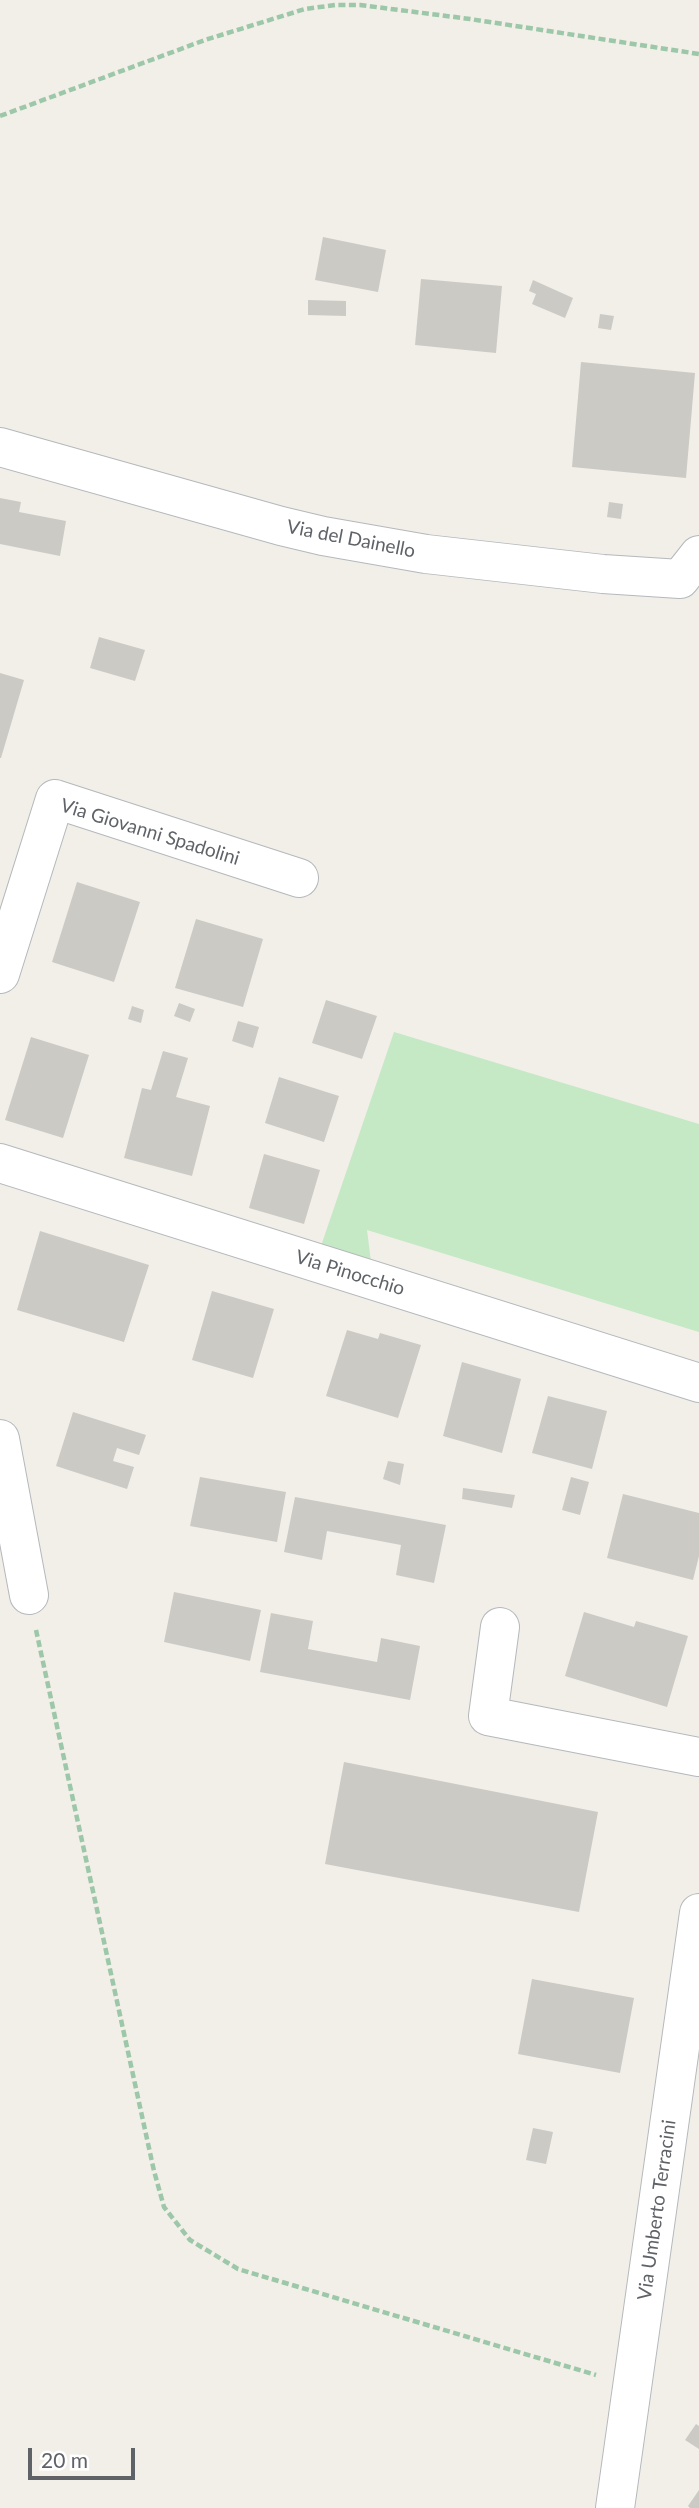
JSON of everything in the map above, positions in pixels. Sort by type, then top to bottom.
[{"type":"street","name":"Via del Dainello","points":[[0,447],[323,537],[426,554],[603,575],[680,579],[699,555]]},
{"type":"street","name":"Via Giovanni Spadolini","points":[[0,974],[55,799],[299,878]]},
{"type":"street","name":"Via Pinocchio","points":[[0,1163],[699,1383]]},
{"type":"street","points":[[0,1439],[29,1595]]},
{"type":"street","points":[[500,1627],[488,1716],[699,1757]]},
{"type":"street","name":"Via Umberto Terracini","points":[[615,2508],[632,2386],[692,2023],[699,1913]]},
{"type":"path","points":[[0,116],[205,40],[305,9],[335,5],[360,5],[470,19],[699,54]]},
{"type":"path","points":[[29,1595],[154,2171],[164,2207],[183,2232],[190,2240],[238,2269],[632,2386]]},
{"type":"green space","points":[[394,1032],[699,1124],[699,1332],[367,1230],[371,1262],[321,1246]]},
{"type":"building","points":[[323,237],[386,250],[378,292],[315,280]]},
{"type":"building","points":[[421,279],[502,286],[496,353],[415,345]]},
{"type":"building","points":[[533,280],[573,298],[565,318],[532,304],[536,294],[529,291]]},
{"type":"building","points":[[308,300],[346,301],[346,316],[308,315]]},
{"type":"building","points":[[600,314],[614,316],[611,330],[598,328]]},
{"type":"building","points":[[581,362],[695,373],[686,478],[572,467]]},
{"type":"building","points":[[0,498],[21,502],[19,512],[66,521],[60,556],[0,544]]},
{"type":"building","points":[[609,502],[623,504],[621,519],[607,517]]},
{"type":"building","points":[[99,637],[145,650],[135,681],[90,668]]},
{"type":"building","points":[[0,673],[24,680],[1,758],[0,758]]},
{"type":"building","points":[[77,882],[140,902],[114,982],[52,962]]},
{"type":"building","points":[[196,919],[263,939],[243,1007],[175,988]]},
{"type":"building","points":[[326,1000],[377,1016],[362,1059],[312,1043]]},
{"type":"building","points":[[179,1003],[195,1009],[190,1022],[174,1016]]},
{"type":"building","points":[[132,1006],[144,1010],[141,1023],[128,1019]]},
{"type":"building","points":[[238,1021],[259,1027],[253,1048],[232,1041]]},
{"type":"building","points":[[31,1037],[89,1055],[63,1138],[5,1120]]},
{"type":"building","points":[[163,1051],[188,1058],[176,1097],[210,1106],[192,1176],[124,1158],[142,1088],[151,1090]]},
{"type":"building","points":[[279,1077],[339,1096],[324,1142],[265,1123]]},
{"type":"building","points":[[264,1154],[320,1170],[304,1224],[249,1208]]},
{"type":"building","points":[[40,1231],[149,1265],[124,1342],[17,1310]]},
{"type":"building","points":[[212,1291],[274,1309],[253,1378],[192,1360]]},
{"type":"building","points":[[347,1330],[378,1339],[380,1333],[421,1345],[398,1418],[326,1396]]},
{"type":"building","points":[[462,1362],[521,1379],[502,1453],[443,1436]]},
{"type":"building","points":[[548,1396],[607,1411],[592,1469],[532,1453]]},
{"type":"building","points":[[73,1412],[146,1435],[139,1455],[117,1448],[113,1461],[134,1467],[127,1489],[56,1466]]},
{"type":"building","points":[[388,1461],[404,1464],[400,1485],[383,1479]]},
{"type":"building","points":[[200,1477],[286,1492],[277,1542],[190,1526]]},
{"type":"building","points":[[571,1477],[589,1482],[580,1515],[562,1510]]},
{"type":"building","points":[[463,1488],[515,1495],[512,1508],[462,1499]]},
{"type":"building","points":[[623,1494],[699,1513],[699,1556],[693,1580],[607,1558]]},
{"type":"building","points":[[295,1497],[446,1525],[434,1583],[396,1575],[401,1545],[327,1531],[322,1560],[284,1552]]},
{"type":"building","points":[[174,1592],[261,1610],[250,1661],[164,1642]]},
{"type":"building","points":[[584,1612],[634,1627],[636,1621],[688,1636],[667,1707],[565,1676]]},
{"type":"building","points":[[271,1613],[313,1621],[308,1649],[377,1662],[381,1638],[420,1646],[410,1700],[260,1672]]},
{"type":"building","points":[[344,1762],[598,1812],[579,1912],[325,1864]]},
{"type":"building","points":[[532,1979],[634,1998],[620,2073],[518,2054]]},
{"type":"building","points":[[533,2128],[553,2132],[546,2164],[526,2160]]},
{"type":"building","points":[[696,2424],[699,2426],[699,2449],[685,2440]]},
{"type":"building","points":[[699,2490],[699,2508],[690,2508],[688,2506]]}]
